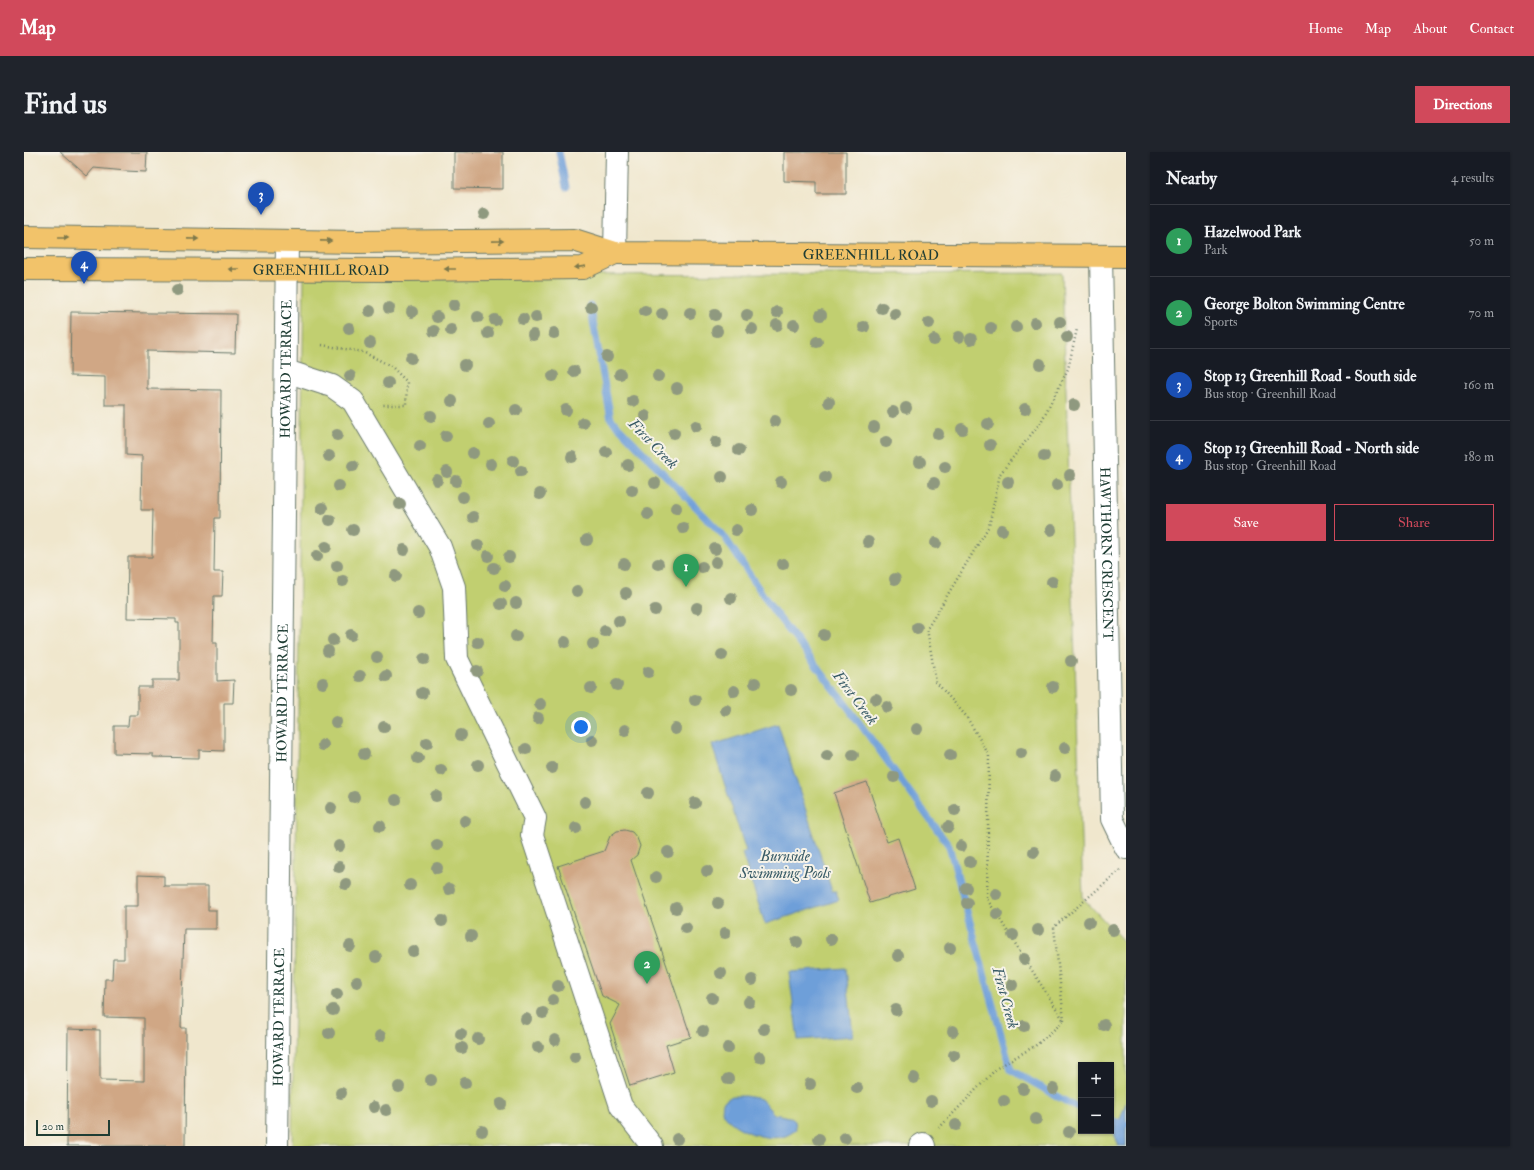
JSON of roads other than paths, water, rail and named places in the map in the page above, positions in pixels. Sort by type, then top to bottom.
[{"type":"main road","name":"GREENHILL ROAD","points":[[24,237],[365,242],[574,240],[616,253],[1126,256]]},
{"type":"main road","name":"GREENHILL ROAD","points":[[24,269],[583,268],[616,253]]},
{"type":"street","points":[[616,253],[618,152]]},
{"type":"street","name":"HOWARD TERRACE","points":[[277,1146],[287,241]]},
{"type":"street","name":"HAWTHORN CRESCENT","points":[[1101,256],[1112,819],[1126,848]]},
{"type":"street","points":[[286,371],[332,386],[353,401],[440,547],[454,587],[458,659],[535,818],[532,835],[621,1106],[652,1146]]},
{"type":"water","name":"Burnside Swimming Pools","points":[[778,724],[832,891],[836,891],[839,900],[765,924],[742,853],[746,851],[712,745]]},
{"type":"water","points":[[846,968],[853,1036],[798,1040],[789,972]]},
{"type":"water","points":[[732,1096],[745,1096],[761,1099],[774,1114],[790,1117],[795,1121],[796,1129],[790,1134],[773,1138],[755,1135],[739,1127],[731,1122],[722,1111],[723,1102]]},
{"type":"water","points":[[1126,1102],[1126,1146],[1119,1146],[1114,1134],[1114,1129],[1121,1117]]},
{"type":"waterway","name":"First Creek","points":[[559,152],[566,187]]},
{"type":"waterway","name":"First Creek","points":[[590,305],[611,419],[724,536],[773,610],[839,695],[949,846],[1011,1070],[1078,1108]]},
{"type":"waterway","name":"First Creek","points":[[1114,1122],[1126,1124]]},
{"type":"place","name":"Stop 13 Greenhill Road - South side","points":[[261,215]]},
{"type":"place","name":"Stop 13 Greenhill Road - North side","points":[[84,284]]},
{"type":"place","name":"Hazelwood Park","points":[[686,587]]},
{"type":"place","name":"George Bolton Swimming Centre","points":[[647,984]]}]
